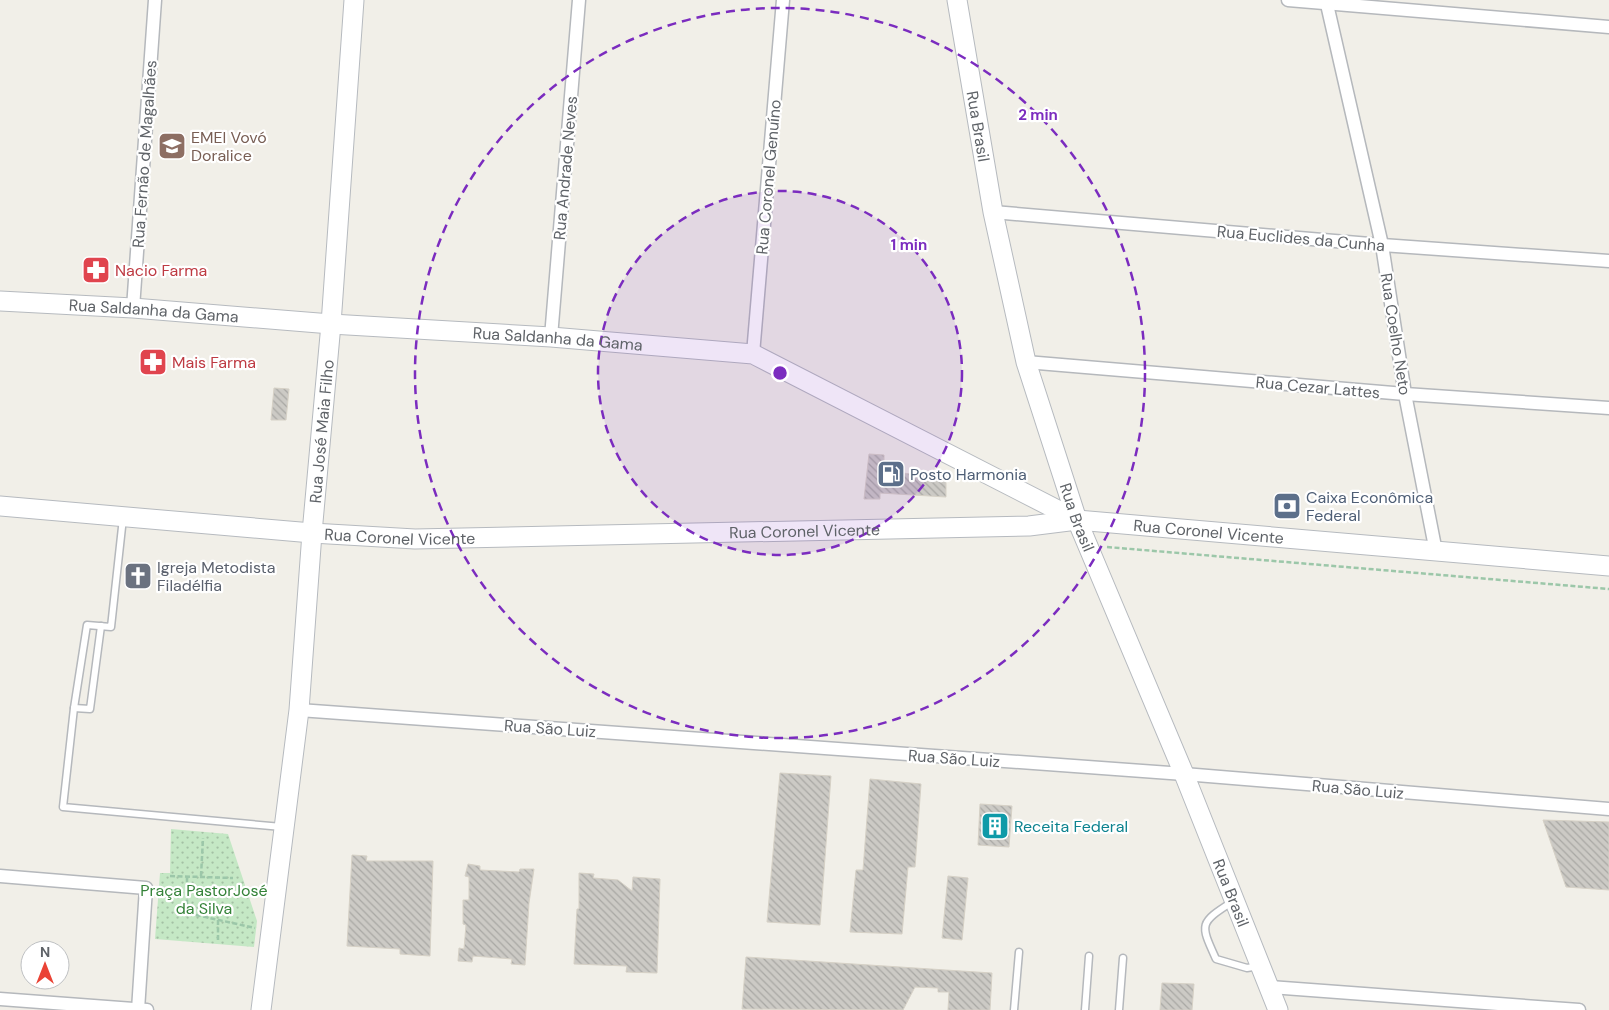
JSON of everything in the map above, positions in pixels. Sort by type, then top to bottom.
[{"type":"street","name":"Rua Fernão de Magalhães","points":[[133,308],[155,0]]},
{"type":"street","name":"Rua José Maia Filho","points":[[261,1010],[300,710],[312,533],[331,324],[354,0]]},
{"type":"street","name":"Rua Andrade Neves","points":[[551,336],[579,0]]},
{"type":"street","name":"Rua Coronel Genuíno","points":[[753,354],[783,0]]},
{"type":"street","name":"Rua Brasil","points":[[957,0],[993,212],[1026,362],[1077,520],[1091,549],[1184,774],[1278,1010]]},
{"type":"street","points":[[1288,0],[1609,27]]},
{"type":"street","name":"Rua Coelho Neto","points":[[1326,2],[1382,245],[1405,394],[1436,552]]},
{"type":"street","name":"Rua Euclides da Cunha","points":[[993,212],[1382,245],[1609,261]]},
{"type":"street","name":"Rua Saldanha da Gama","points":[[0,301],[133,308],[331,324],[551,336],[753,354],[1077,520]]},
{"type":"street","name":"Rua Cezar Lattes","points":[[1026,362],[1405,394],[1609,408]]},
{"type":"street","name":"Rua Coronel Vicente","points":[[0,506],[312,533],[415,539],[1029,526],[1077,520],[1609,566]]},
{"type":"street","name":"Rua São Luiz","points":[[300,710],[1184,774],[1609,809]]},
{"type":"street","points":[[0,876],[146,888],[141,1010],[17,1005],[0,999]]},
{"type":"street","points":[[1270,987],[1579,1010]]},
{"type":"lane","points":[[124,516],[111,627],[87,626],[74,708],[63,807],[284,828]]},
{"type":"lane","points":[[74,708],[90,709],[101,626]]},
{"type":"lane","points":[[1235,900],[1210,916],[1204,932],[1216,959],[1247,968],[1262,966]]},
{"type":"lane","points":[[1014,1010],[1019,952]]},
{"type":"lane","points":[[1085,1010],[1089,956]]},
{"type":"lane","points":[[1119,1010],[1123,958]]},
{"type":"path","points":[[1091,549],[1117,547],[1609,589]]},
{"type":"path","points":[[202,877],[203,838]]},
{"type":"path","points":[[170,876],[233,878]]},
{"type":"path","points":[[187,876],[187,913],[271,931]]},
{"type":"path","points":[[218,920],[218,942]]},
{"type":"green space","name":"Praça PastorJosé da Silva","points":[[171,829],[228,834],[257,921],[254,947],[155,939],[160,873],[170,873]]},
{"type":"building","points":[[274,388],[289,389],[286,420],[271,420]]},
{"type":"building","name":"Posto Harmonia","points":[[869,454],[884,455],[884,472],[946,476],[946,497],[880,493],[880,499],[864,499]]},
{"type":"building","points":[[780,773],[831,776],[820,925],[767,922]]},
{"type":"building","points":[[870,779],[921,784],[915,867],[908,867],[902,934],[850,932],[856,870],[863,870]]},
{"type":"building","name":"Receita Federal","points":[[980,804],[1012,806],[1009,847],[978,845]]},
{"type":"building","points":[[1543,820],[1609,822],[1609,890],[1566,887]]},
{"type":"building","points":[[352,855],[367,856],[366,861],[433,861],[430,956],[400,954],[400,949],[347,946]]},
{"type":"building","points":[[468,864],[480,866],[480,870],[519,872],[520,869],[534,869],[529,903],[525,965],[511,964],[512,959],[473,956],[472,962],[458,961],[459,948],[464,949],[466,925],[463,924],[463,900],[469,900],[469,877],[465,876]]},
{"type":"building","points":[[579,873],[594,874],[593,878],[618,880],[632,891],[633,877],[660,879],[657,973],[626,972],[627,966],[574,964],[577,909],[579,909]]},
{"type":"building","points":[[948,876],[968,878],[962,940],[942,938]]},
{"type":"building","points":[[746,957],[992,973],[990,1010],[948,1010],[949,992],[938,992],[938,988],[915,987],[903,1010],[742,1009]]},
{"type":"building","points":[[1162,983],[1194,984],[1192,1010],[1160,1010]]},
{"type":"place","name":"EMEI Vovó Doralice","points":[[172,146]]},
{"type":"place","name":"Nacio Farma","points":[[96,270]]},
{"type":"place","name":"Mais Farma","points":[[153,362]]},
{"type":"place","name":"Posto Harmonia","points":[[891,474]]},
{"type":"place","name":"Caixa Econômica Federal","points":[[1287,506]]},
{"type":"place","name":"Igreja Metodista Filadélfia","points":[[138,576]]},
{"type":"place","name":"Receita Federal","points":[[995,826]]}]
